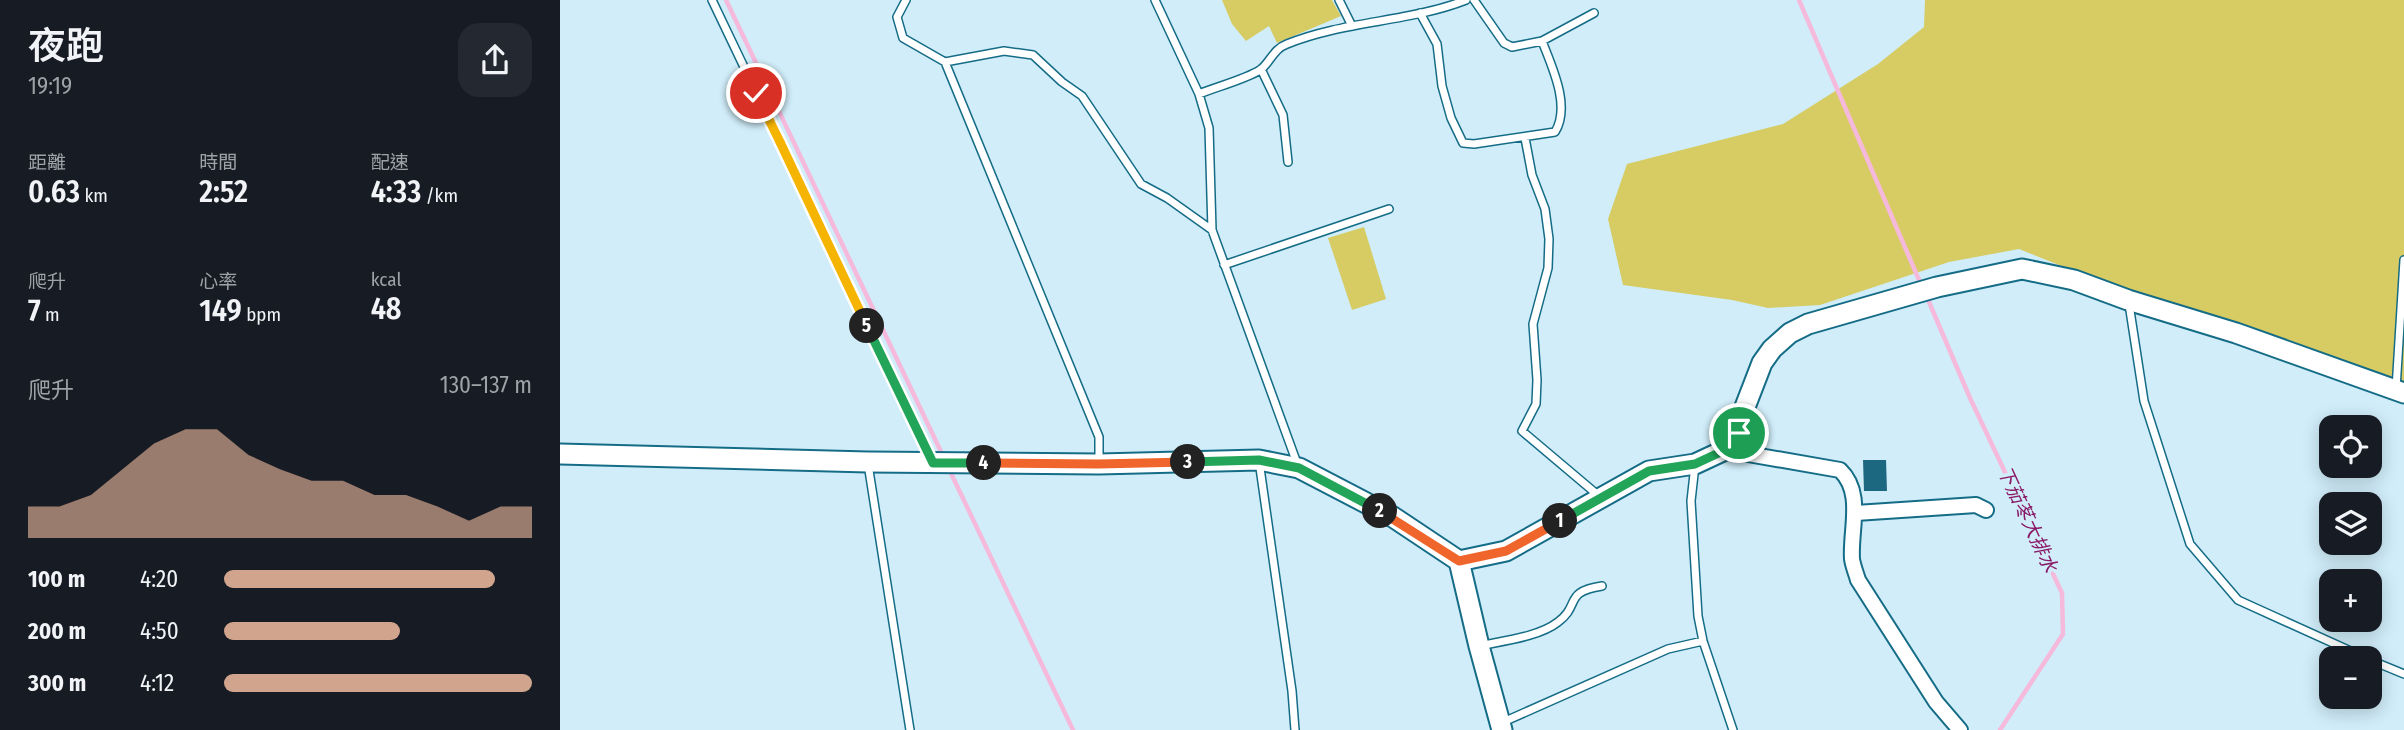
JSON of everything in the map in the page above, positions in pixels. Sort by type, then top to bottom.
[{"type":"street","points":[[1459,561],[1506,551],[1649,471],[1695,464],[1725,450],[1739,433],[1745,407],[1762,363],[1790,332],[1808,324],[1937,287],[2022,269],[2074,280],[2128,300],[2236,332],[2400,391]]},
{"type":"street","points":[[1725,450],[1840,470],[1850,479],[1856,513],[1852,522],[1852,562],[1858,580],[1936,702],[1960,730]]},
{"type":"street","points":[[560,454],[933,463],[1098,464],[1259,460],[1299,468],[1393,517],[1459,561],[1502,726]]},
{"type":"street","points":[[1856,513],[1976,505],[1986,510]]},
{"type":"lane","points":[[712,0],[933,463]]},
{"type":"lane","points":[[905,0],[897,17],[903,38],[945,62],[1099,437],[1098,464]]},
{"type":"lane","points":[[1155,0],[1199,94],[1209,128],[1212,230],[1299,468]]},
{"type":"lane","points":[[1339,0],[1352,26]]},
{"type":"lane","points":[[1199,94],[1261,69],[1284,44],[1466,0]]},
{"type":"lane","points":[[1474,0],[1504,43],[1512,47],[1542,41],[1594,13]]},
{"type":"lane","points":[[1420,13],[1437,44],[1442,86],[1451,118],[1463,143],[1525,138],[1555,132],[1562,121],[1557,81],[1542,41]]},
{"type":"lane","points":[[945,62],[1004,51],[1033,55],[1082,96],[1141,184],[1167,198],[1212,230]]},
{"type":"lane","points":[[1261,69],[1283,115],[1288,162]]},
{"type":"lane","points":[[1525,138],[1532,175],[1545,209],[1549,258],[1533,324],[1536,404],[1522,431],[1602,498]]},
{"type":"lane","points":[[1224,265],[1389,209]]},
{"type":"lane","points":[[2400,391],[2404,260]]},
{"type":"lane","points":[[2128,300],[2144,401],[2190,544],[2238,600],[2339,646]]},
{"type":"lane","points":[[1259,460],[1293,691],[1295,730]]},
{"type":"lane","points":[[868,462],[910,730]]},
{"type":"lane","points":[[1695,464],[1691,501],[1695,585],[1703,641],[1733,730]]},
{"type":"lane","points":[[1479,646],[1523,636],[1556,624],[1566,615],[1575,597],[1583,589],[1602,586]]},
{"type":"lane","points":[[1502,726],[1668,649],[1703,641]]},
{"type":"lane","points":[[2382,665],[2404,674]]},
{"type":"shaded area","points":[[1222,0],[1332,0],[1341,16],[1277,43],[1269,26],[1246,41],[1232,24]]},
{"type":"shaded area","points":[[1925,0],[2404,0],[2404,402],[2019,249],[1949,262],[1820,305],[1768,308],[1732,300],[1623,285],[1608,219],[1627,164],[1783,124],[1878,64],[1924,27]]},
{"type":"shaded area","points":[[1364,227],[1386,299],[1352,310],[1328,238]]},
{"type":"building","points":[[1863,460],[1886,460],[1887,491],[1864,491]]},
{"type":"waterway","points":[[726,0],[944,458]]},
{"type":"waterway","name":"下茄苳大排水","points":[[1799,0],[1919,280]]},
{"type":"waterway","name":"下茄苳大排水","points":[[1929,302],[1970,398],[2062,593],[2063,634],[2000,730]]},
{"type":"waterway","points":[[949,469],[1073,730]]},
{"type":"route","points":[[756,93],[933,463],[1098,464],[1259,460],[1299,468],[1393,517],[1459,561],[1506,551],[1649,471],[1695,464],[1725,450],[1739,433]]}]
